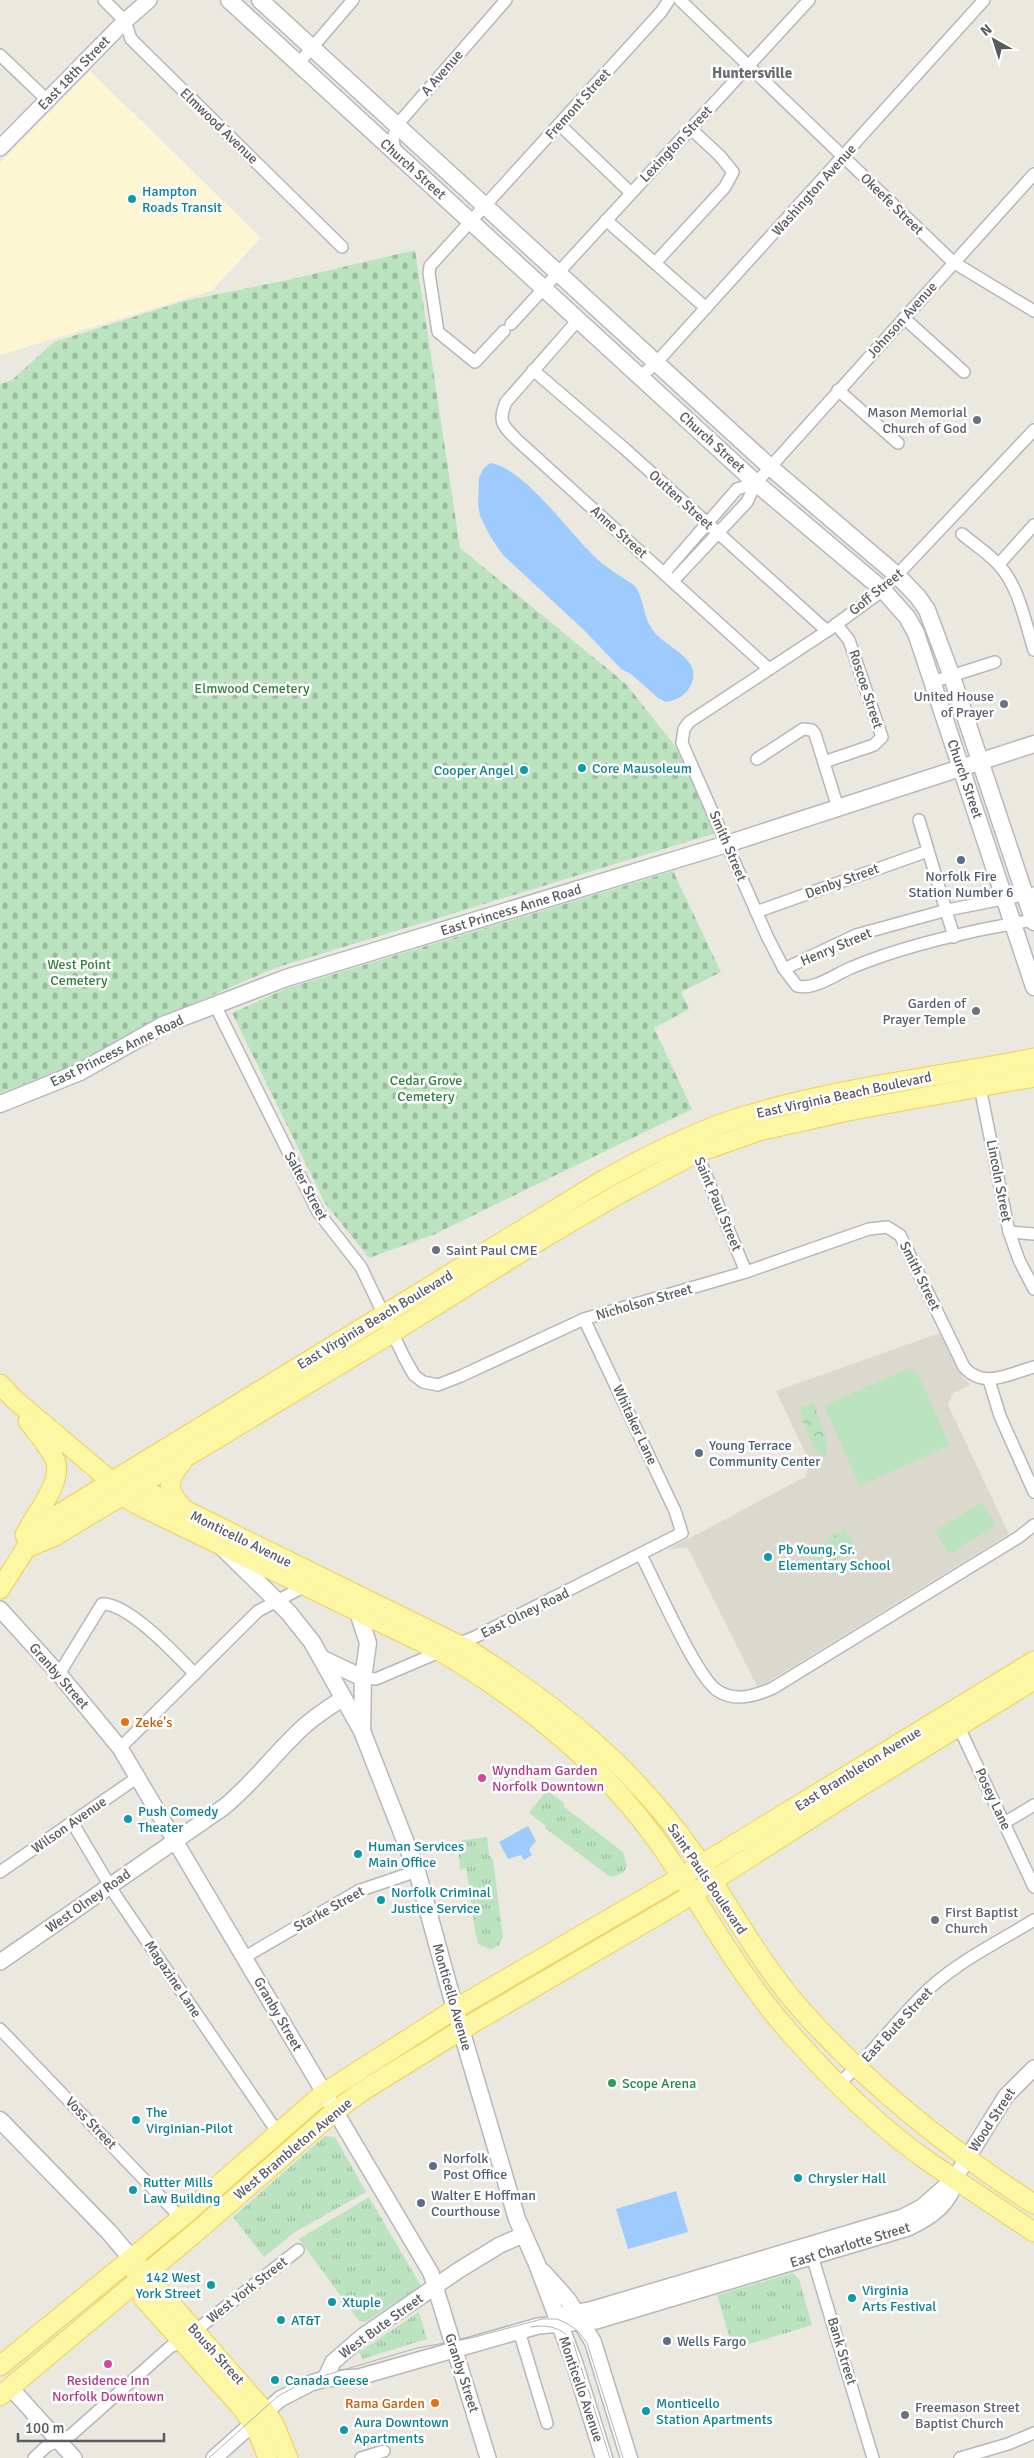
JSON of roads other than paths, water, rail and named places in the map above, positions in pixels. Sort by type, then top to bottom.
[{"type":"main road","name":"Church Street","points":[[230,0],[756,483],[883,590],[907,617],[916,633],[1034,987]]},
{"type":"main road","name":"Church Street","points":[[260,0],[770,467],[898,576],[927,610],[1029,894],[1034,921]]},
{"type":"main road","name":"East Princess Anne Road","points":[[0,1104],[80,1072],[164,1025],[216,1007],[286,978],[727,844],[960,766],[1034,744]]},
{"type":"main road","name":"East Virginia Beach Boulevard","points":[[978,1078],[1034,1058]]},
{"type":"main road","name":"East Virginia Beach Boulevard","points":[[0,1589],[40,1526],[186,1457],[394,1332],[542,1228],[600,1182],[693,1145],[777,1107],[978,1078],[1034,1076]]},
{"type":"main road","name":"East Virginia Beach Boulevard","points":[[123,1488],[385,1314],[542,1228]]},
{"type":"main road","name":"Monticello Avenue","points":[[4,1390],[123,1488],[223,1548],[360,1612]]},
{"type":"main road","points":[[4,1390],[55,1460],[56,1468],[53,1486],[29,1525],[21,1555]]},
{"type":"main road","points":[[186,1457],[174,1471],[169,1482],[171,1494],[187,1513]]},
{"type":"main road","name":"Monticello Avenue","points":[[123,1488],[187,1513],[351,1594],[360,1612],[368,1644],[363,1678],[362,1731]]},
{"type":"main road","name":"Monticello Avenue","points":[[223,1548],[289,1614],[323,1658],[362,1731],[417,1872],[461,2030],[522,2235],[537,2264],[574,2362],[604,2458]]},
{"type":"main road","name":"Saint Pauls Boulevard","points":[[351,1594],[520,1684],[615,1760],[646,1793],[701,1865],[756,1952],[805,2015],[903,2108],[966,2159],[1034,2204]]},
{"type":"main road","name":"Saint Pauls Boulevard","points":[[360,1612],[449,1647],[579,1752],[631,1807],[681,1877],[718,1937],[756,1991],[794,2037],[838,2084],[895,2135],[1034,2232]]},
{"type":"main road","points":[[323,1658],[363,1678]]},
{"type":"main road","name":"East Brambleton Avenue","points":[[692,1894],[955,1719],[1034,1661]]},
{"type":"main road","name":"East Brambleton Avenue","points":[[681,1877],[955,1719],[1034,1680]]},
{"type":"main road","name":"West Brambleton Avenue","points":[[0,2366],[181,2218],[324,2093],[455,2009],[681,1877]]},
{"type":"main road","name":"West Brambleton Avenue","points":[[3,2386],[141,2277],[335,2111],[361,2092],[461,2030],[692,1894]]},
{"type":"main road","name":"Boush Street","points":[[0,2120],[109,2232],[131,2258],[141,2277],[191,2339],[259,2417],[274,2424],[288,2458]]},
{"type":"main road","name":"Monticello Avenue","points":[[537,2264],[568,2300],[593,2342],[629,2458]]},
{"type":"main road","name":"Boush Street","points":[[259,2417],[268,2458]]},
{"type":"street","name":"Elmwood Avenue","points":[[104,0],[125,21],[131,39],[342,247]]},
{"type":"street","name":"East 18th Street","points":[[0,148],[125,21],[150,0]]},
{"type":"street","points":[[298,64],[353,0]]},
{"type":"street","name":"A Avenue","points":[[397,125],[506,0]]},
{"type":"street","name":"Fremont Street","points":[[475,362],[438,332],[429,273],[433,262],[560,125],[661,12],[669,0]]},
{"type":"street","name":"Okeefe Street","points":[[680,0],[953,262],[1034,311]]},
{"type":"street","name":"Lexington Street","points":[[475,362],[809,0]]},
{"type":"street","name":"Washington Avenue","points":[[640,377],[656,363],[844,157],[984,0]]},
{"type":"street","points":[[0,55],[47,100]]},
{"type":"street","points":[[395,153],[393,138],[397,125]]},
{"type":"street","points":[[560,125],[631,193]]},
{"type":"street","points":[[655,263],[725,187],[733,172],[720,156],[691,129]]},
{"type":"street","name":"Johnson Avenue","points":[[756,483],[1034,174]]},
{"type":"street","points":[[606,220],[706,308]]},
{"type":"street","points":[[904,318],[964,372]]},
{"type":"street","name":"Anne Street","points":[[578,320],[506,402],[501,413],[504,425],[516,439],[769,669]]},
{"type":"street","name":"Outten Street","points":[[533,370],[625,449],[706,524],[832,627]]},
{"type":"street","points":[[838,390],[898,443]]},
{"type":"street","name":"Goff Street","points":[[689,722],[832,627],[883,590],[1034,430]]},
{"type":"street","points":[[664,573],[737,489],[756,483]]},
{"type":"street","points":[[673,581],[747,502],[756,483]]},
{"type":"street","points":[[999,564],[1034,525]]},
{"type":"street","points":[[962,534],[999,564],[1009,580],[1022,611],[1034,650]]},
{"type":"street","name":"Roscoe Street","points":[[824,762],[874,745],[882,738],[849,640],[832,627]]},
{"type":"street","points":[[932,682],[995,662]]},
{"type":"street","name":"Smith Street","points":[[689,722],[684,729],[682,743],[756,912],[784,969]]},
{"type":"street","points":[[757,760],[803,729],[808,728],[815,734],[838,808]]},
{"type":"street","points":[[919,820],[954,937]]},
{"type":"street","name":"Denby Street","points":[[756,912],[928,851]]},
{"type":"street","name":"Henry Street","points":[[1029,894],[947,910],[856,935],[784,969],[797,986],[809,987],[876,958],[1013,923],[1034,921]]},
{"type":"street","name":"Salter Street","points":[[216,1007],[318,1212],[361,1266],[414,1375],[423,1382]]},
{"type":"street","name":"Lincoln Street","points":[[978,1078],[1009,1232],[1019,1260],[1034,1289]]},
{"type":"street","name":"Saint Paul Street","points":[[693,1145],[746,1272]]},
{"type":"street","name":"Smith Street","points":[[869,1229],[886,1227],[900,1235],[964,1367],[977,1378],[989,1380]]},
{"type":"street","name":"Nicholson Street","points":[[423,1382],[438,1385],[584,1319],[746,1272],[869,1229]]},
{"type":"street","points":[[1009,1232],[1034,1234]]},
{"type":"street","name":"Whitaker Lane","points":[[584,1319],[675,1511],[682,1533]]},
{"type":"street","points":[[1034,1367],[989,1380],[1000,1416],[1034,1492]]},
{"type":"street","points":[[641,1554],[704,1679],[717,1691],[732,1697],[742,1697],[773,1688],[1019,1537],[1034,1525]]},
{"type":"street","name":"East Olney Road","points":[[363,1678],[376,1679],[500,1625],[682,1533]]},
{"type":"street","points":[[120,1748],[258,1611],[305,1586]]},
{"type":"street","points":[[59,1674],[102,1604],[110,1603],[146,1626],[195,1674]]},
{"type":"street","name":"Granby Street","points":[[0,1609],[59,1674],[120,1748],[431,2273],[488,2458]]},
{"type":"street","points":[[175,1840],[236,1798],[297,1732],[343,1698]]},
{"type":"street","name":"Posey Lane","points":[[955,1719],[1034,1887]]},
{"type":"street","name":"Wilson Avenue","points":[[0,1872],[138,1777]]},
{"type":"street","points":[[1004,1823],[1034,1805]]},
{"type":"street","name":"Magazine Lane","points":[[72,1822],[111,1886],[278,2133]]},
{"type":"street","name":"West Olney Road","points":[[0,1962],[175,1840]]},
{"type":"street","name":"Starke Street","points":[[245,1957],[358,1891],[417,1872]]},
{"type":"street","name":"East Bute Street","points":[[838,2084],[858,2067],[932,1986],[984,1950],[1034,1920]]},
{"type":"street","name":"Voss Street","points":[[0,2029],[181,2218]]},
{"type":"street","name":"Wood Street","points":[[955,2178],[1006,2096],[1034,2068]]},
{"type":"street","name":"East Charlotte Street","points":[[325,2379],[359,2377],[557,2320],[579,2318],[811,2251],[910,2214],[922,2207],[955,2178]]},
{"type":"street","points":[[435,2287],[492,2250],[522,2235]]},
{"type":"street","name":"West York Street","points":[[34,2458],[46,2446],[71,2435],[151,2362],[174,2345],[191,2339],[298,2250]]},
{"type":"street","name":"Bank Street","points":[[811,2251],[874,2458]]},
{"type":"street","name":"West Bute Street","points":[[325,2379],[329,2367],[346,2349],[435,2287]]},
{"type":"street","points":[[519,2331],[547,2423]]},
{"type":"street","points":[[214,2458],[290,2392],[325,2379]]},
{"type":"street","points":[[3,2386],[74,2458]]},
{"type":"street","points":[[960,2458],[1008,2444],[1034,2433]]},
{"type":"street","points":[[361,2458],[384,2452]]},
{"type":"water","points":[[490,463],[503,467],[530,487],[597,559],[635,586],[652,629],[687,660],[692,667],[694,676],[689,689],[683,695],[666,702],[658,698],[631,674],[621,669],[585,631],[503,555],[490,536],[480,516],[478,503],[479,478],[483,469]]},
{"type":"water","points":[[528,1826],[536,1841],[529,1850],[532,1855],[524,1860],[521,1855],[508,1859],[499,1842]]},
{"type":"water","points":[[676,2191],[688,2232],[628,2249],[616,2209]]},
{"type":"tram line","points":[[209,2458],[278,2396],[304,2382],[417,2348],[471,2338],[542,2319],[557,2319],[568,2324],[579,2332],[587,2343],[623,2458]]},
{"type":"tram line","points":[[531,2327],[555,2328],[565,2333],[573,2342],[610,2458]]},
{"type":"place","name":"Hampton Roads Transit","points":[[132,199]]},
{"type":"place","name":"Mason Memorial Church of God","points":[[977,420]]},
{"type":"place","name":"United House of Prayer","points":[[1004,704]]},
{"type":"place","name":"Core Mausoleum","points":[[582,768]]},
{"type":"place","name":"Cooper Angel","points":[[524,770]]},
{"type":"place","name":"Norfolk Fire Station Number 6","points":[[961,860]]},
{"type":"place","name":"Garden of Prayer Temple","points":[[976,1011]]},
{"type":"place","name":"Saint Paul CME","points":[[436,1250]]},
{"type":"place","name":"Young Terrace Community Center","points":[[699,1453]]},
{"type":"place","name":"Pb Young, Sr. Elementary School","points":[[768,1557]]},
{"type":"place","name":"Zeke's","points":[[125,1722]]},
{"type":"place","name":"Wyndham Garden Norfolk Downtown","points":[[482,1778]]},
{"type":"place","name":"Push Comedy Theater","points":[[128,1819]]},
{"type":"place","name":"Human Services Main Office","points":[[358,1854]]},
{"type":"place","name":"Norfolk Criminal Justice Service","points":[[381,1900]]},
{"type":"place","name":"First Baptist Church","points":[[935,1920]]},
{"type":"place","name":"Scope Arena","points":[[612,2083]]},
{"type":"place","name":"The Virginian-Pilot","points":[[136,2120]]},
{"type":"place","name":"Norfolk Post Office","points":[[433,2166]]},
{"type":"place","name":"Chrysler Hall","points":[[798,2178]]},
{"type":"place","name":"Rutter Mills Law Building","points":[[133,2190]]},
{"type":"place","name":"Walter E Hoffman Courthouse","points":[[421,2203]]},
{"type":"place","name":"142 West York Street","points":[[211,2285]]},
{"type":"place","name":"Virginia Arts Festival","points":[[852,2298]]},
{"type":"place","name":"Xtuple","points":[[332,2302]]},
{"type":"place","name":"AT&T","points":[[281,2320]]},
{"type":"place","name":"Wells Fargo","points":[[667,2341]]},
{"type":"place","name":"Residence Inn Norfolk Downtown","points":[[108,2364]]},
{"type":"place","name":"Canada Geese","points":[[275,2380]]},
{"type":"place","name":"Rama Garden","points":[[435,2403]]},
{"type":"place","name":"Monticello Station Apartments","points":[[646,2411]]},
{"type":"place","name":"Freemason Street Baptist Church","points":[[905,2415]]},
{"type":"place","name":"Aura Downtown Apartments","points":[[344,2430]]},
{"type":"district","name":"Huntersville","points":[[752,73]]},
{"type":"park label","name":"Elmwood Cemetery","points":[[252,688]]},
{"type":"park label","name":"West Point Cemetery","points":[[79,972]]},
{"type":"park label","name":"Cedar Grove Cemetery","points":[[426,1088]]}]
